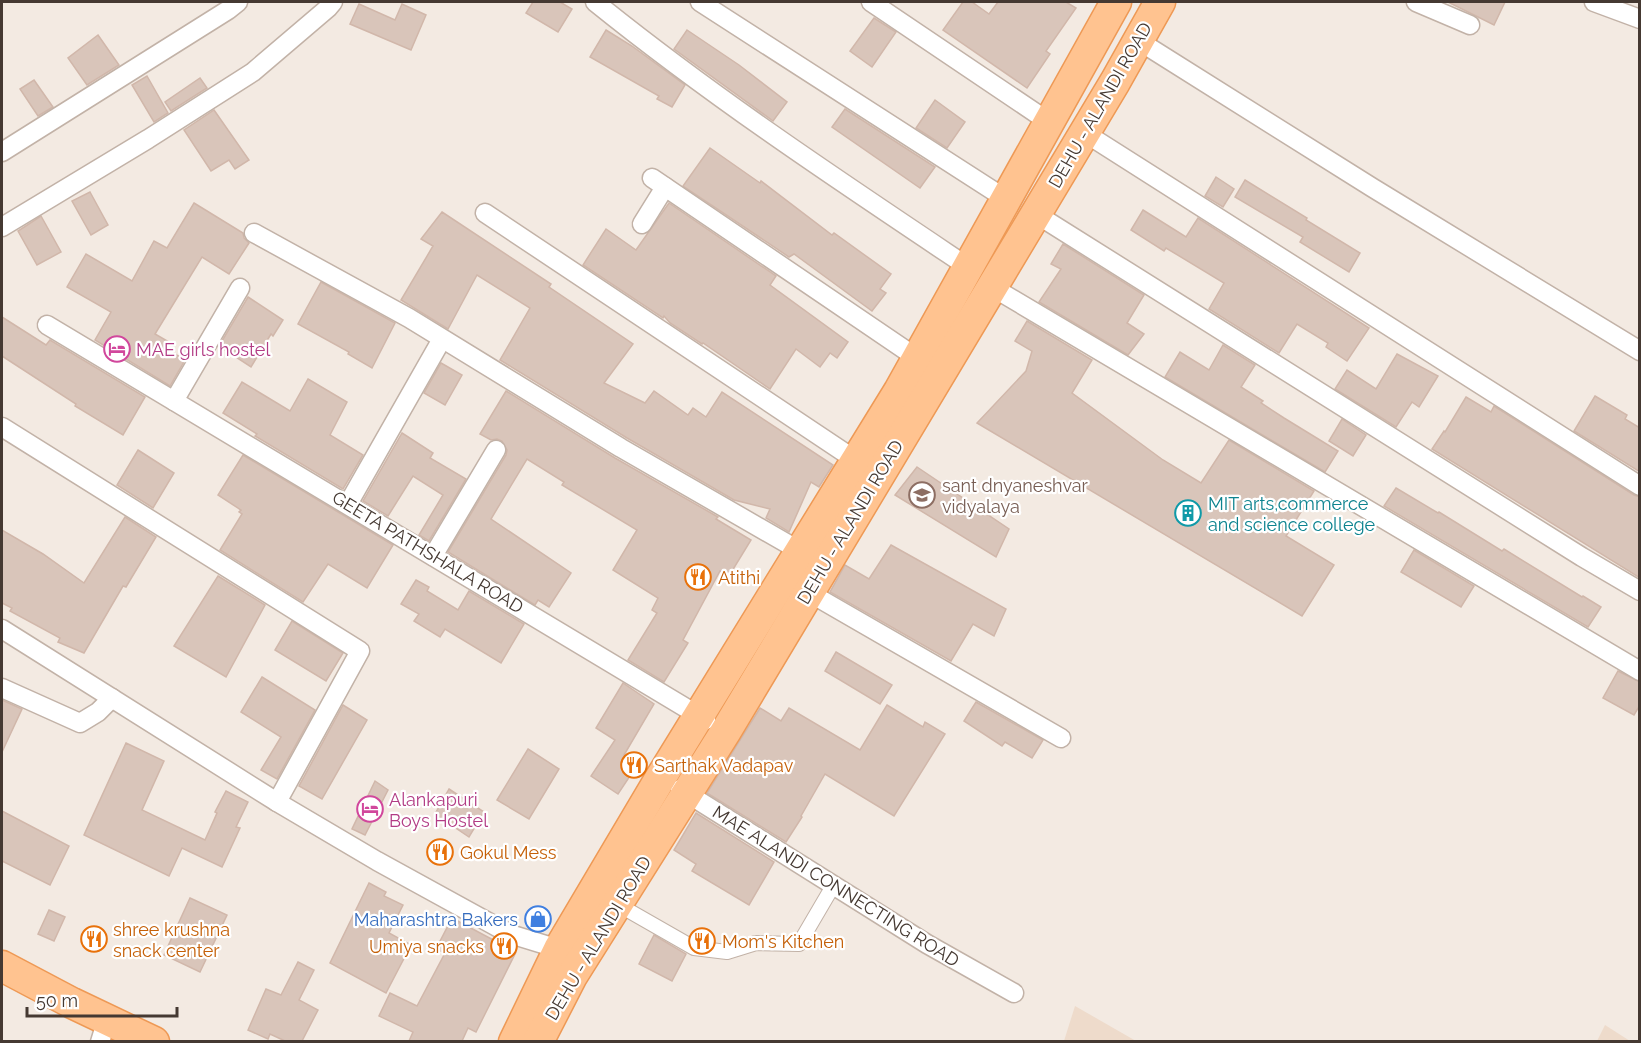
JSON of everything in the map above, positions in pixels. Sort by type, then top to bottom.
[{"type":"main road","name":"DEHU - ALANDI ROAD","points":[[538,1041],[572,976],[726,731],[808,592],[917,358],[1116,2]]},
{"type":"main road","name":"DEHU - ALANDI ROAD","points":[[514,1041],[559,949],[661,777],[800,551],[867,469],[992,287],[1085,133],[1160,2]]},
{"type":"main road","points":[[2,966],[105,1035]]},
{"type":"main road","points":[[2,989],[105,1035],[154,1041]]},
{"type":"street","points":[[2,152],[238,2]]},
{"type":"street","points":[[2,227],[148,139],[253,72],[333,2]]},
{"type":"street","points":[[595,2],[757,125],[968,267]]},
{"type":"street","points":[[700,2],[1006,199]]},
{"type":"street","points":[[871,2],[1049,122]]},
{"type":"street","points":[[1416,2],[1470,25]]},
{"type":"street","points":[[1594,2],[1640,19]]},
{"type":"street","points":[[1139,41],[1373,188],[1640,351]]},
{"type":"street","points":[[1085,133],[1640,486]]},
{"type":"street","points":[[642,224],[659,183],[917,358]]},
{"type":"street","points":[[486,213],[867,469]]},
{"type":"street","points":[[1036,214],[1581,557],[1640,591]]},
{"type":"street","points":[[254,233],[442,339],[621,448],[800,551]]},
{"type":"street","points":[[992,287],[1640,671]]},
{"type":"street","points":[[174,401],[240,288]]},
{"type":"street","name":"GEETA PATHSHALA ROAD","points":[[47,325],[726,731]]},
{"type":"street","points":[[348,504],[442,339]]},
{"type":"street","points":[[2,427],[360,651],[277,802]]},
{"type":"street","points":[[433,555],[496,450]]},
{"type":"street","points":[[808,592],[1061,738]]},
{"type":"street","points":[[2,629],[277,802],[377,861],[510,934],[559,949]]},
{"type":"street","points":[[2,688],[80,723],[99,712],[112,698]]},
{"type":"street","name":"MAE ALANDI CONNECTING ROAD","points":[[661,777],[927,944],[1014,993]]},
{"type":"street","points":[[617,904],[694,948],[727,952],[756,943],[799,944],[833,886]]},
{"type":"shaded area","points":[[1075,1006],[1136,1041],[1064,1041]]},
{"type":"shaded area","points":[[1605,1025],[1630,1041],[1597,1041]]},
{"type":"building","points":[[533,2],[560,2],[572,9],[558,32],[526,13]]},
{"type":"building","points":[[963,2],[972,2],[989,14],[998,2],[1066,2],[1076,8],[1046,51],[1050,54],[1027,88],[943,30]]},
{"type":"building","points":[[1448,2],[1505,2],[1494,25]]},
{"type":"building","points":[[359,4],[395,20],[402,4],[426,15],[411,50],[350,24]]},
{"type":"building","points":[[874,18],[896,32],[872,67],[850,51]]},
{"type":"building","points":[[606,30],[685,85],[672,107],[657,99],[659,96],[590,57]]},
{"type":"building","points":[[687,30],[739,65],[787,102],[773,121],[674,49]]},
{"type":"building","points":[[98,35],[119,65],[87,85],[68,58]]},
{"type":"building","points":[[147,76],[168,113],[154,122],[132,85]]},
{"type":"building","points":[[200,78],[207,88],[171,111],[165,102]]},
{"type":"building","points":[[34,80],[53,107],[38,116],[20,89]]},
{"type":"building","points":[[935,100],[965,122],[947,148],[916,128]]},
{"type":"building","points":[[845,109],[935,167],[920,188],[832,127]]},
{"type":"building","points":[[214,110],[249,160],[235,169],[229,160],[211,171],[184,130]]},
{"type":"building","points":[[710,148],[760,183],[761,181],[832,235],[834,233],[891,274],[880,289],[886,293],[872,311],[794,254],[789,257],[683,186]]},
{"type":"building","points":[[1216,177],[1234,189],[1223,207],[1205,196]]},
{"type":"building","points":[[1245,180],[1360,253],[1349,272],[1300,242],[1303,237],[1235,197]]},
{"type":"building","points":[[90,192],[108,225],[91,235],[72,201]]},
{"type":"building","points":[[194,203],[243,233],[249,243],[229,274],[202,257],[155,334],[169,342],[165,348],[185,360],[170,386],[95,340],[111,312],[67,287],[86,254],[132,281],[154,241],[167,248]]},
{"type":"building","points":[[669,203],[776,276],[770,285],[848,342],[837,358],[830,353],[820,367],[796,349],[770,389],[670,323],[664,316],[663,318],[583,265],[606,229],[636,250]]},
{"type":"building","points":[[1143,210],[1186,237],[1198,218],[1369,328],[1347,361],[1326,347],[1328,343],[1297,324],[1279,353],[1209,309],[1224,283],[1166,248],[1164,251],[1131,230]]},
{"type":"building","points":[[442,212],[551,284],[549,287],[633,344],[604,383],[645,403],[654,391],[688,415],[693,408],[706,417],[722,392],[833,465],[819,487],[811,482],[789,532],[766,518],[770,509],[734,500],[500,360],[530,308],[477,275],[448,329],[401,300],[433,246],[421,239]]},
{"type":"building","points":[[41,216],[61,252],[37,265],[18,231]]},
{"type":"building","points":[[1063,244],[1144,295],[1127,323],[1144,334],[1128,355],[1039,302],[1061,269],[1051,264]]},
{"type":"building","points":[[321,282],[395,323],[372,368],[348,354],[349,352],[298,324]]},
{"type":"building","points":[[248,297],[283,320],[273,336],[271,334],[251,367],[219,346]]},
{"type":"building","points":[[2,317],[46,345],[50,340],[145,397],[123,435],[75,406],[76,404],[2,356]]},
{"type":"building","name":"MIT arts,commerce and science college","points":[[1027,321],[1092,360],[1072,393],[1163,460],[1201,483],[1229,440],[1314,491],[1286,536],[1334,565],[1302,616],[977,423],[1026,371],[1032,351],[1015,341]]},
{"type":"building","points":[[1223,345],[1255,365],[1241,387],[1263,401],[1261,403],[1338,451],[1325,472],[1165,377],[1180,352],[1209,370]]},
{"type":"building","points":[[1397,354],[1438,376],[1419,407],[1412,402],[1396,427],[1335,389],[1347,370],[1376,389]]},
{"type":"building","points":[[441,363],[462,375],[445,405],[424,393]]},
{"type":"building","points":[[308,379],[347,402],[330,435],[363,455],[343,489],[255,436],[257,434],[223,413],[242,382],[290,411]]},
{"type":"building","points":[[506,391],[615,458],[718,517],[716,519],[751,540],[729,576],[720,571],[683,640],[688,643],[664,682],[628,660],[657,613],[652,610],[658,598],[613,570],[637,530],[562,485],[564,482],[527,459],[491,519],[571,573],[549,607],[538,600],[535,605],[448,552],[506,455],[507,450],[502,441],[491,440],[480,434]]},
{"type":"building","points":[[1595,396],[1627,415],[1625,419],[1640,428],[1640,472],[1574,431]]},
{"type":"building","points":[[1466,397],[1491,412],[1494,406],[1640,497],[1640,578],[1432,449]]},
{"type":"building","points":[[1342,419],[1366,435],[1353,456],[1329,441]]},
{"type":"building","points":[[402,433],[433,453],[430,458],[466,479],[429,541],[419,535],[443,495],[413,476],[388,516],[363,501]]},
{"type":"building","points":[[138,450],[174,473],[153,508],[117,485]]},
{"type":"building","points":[[243,455],[393,545],[367,588],[328,564],[303,602],[220,550],[242,514],[239,512],[241,510],[218,495]]},
{"type":"building","points":[[917,467],[1009,529],[996,557],[895,495]]},
{"type":"building","points":[[1396,488],[1601,607],[1588,627],[1384,506]]},
{"type":"building","points":[[125,517],[156,537],[126,587],[123,586],[84,653],[58,642],[60,638],[10,611],[12,608],[2,603],[2,530],[43,554],[84,583]]},
{"type":"building","points":[[891,545],[1006,609],[994,636],[973,624],[951,661],[830,592],[845,565],[869,579]]},
{"type":"building","points":[[1414,550],[1474,586],[1461,607],[1401,572]]},
{"type":"building","points":[[218,576],[265,605],[226,677],[174,646]]},
{"type":"building","points":[[416,580],[429,587],[427,591],[458,610],[469,591],[524,624],[501,663],[445,629],[440,637],[414,621],[419,614],[401,604]]},
{"type":"building","points":[[292,621],[343,653],[326,681],[275,650]]},
{"type":"building","points":[[836,652],[892,685],[880,704],[825,671]]},
{"type":"building","points":[[1618,671],[1640,682],[1640,705],[1634,715],[1603,698]]},
{"type":"building","points":[[262,677],[315,710],[277,779],[261,770],[281,737],[241,712]]},
{"type":"building","points":[[623,683],[654,704],[624,755],[638,764],[618,794],[591,776],[615,740],[596,728]]},
{"type":"building","points":[[2,700],[22,709],[2,752]]},
{"type":"building","points":[[976,702],[1043,740],[1032,758],[1005,742],[1002,746],[964,721]]},
{"type":"building","points":[[343,705],[367,720],[322,799],[299,786]]},
{"type":"building","points":[[887,705],[923,727],[925,722],[945,734],[894,816],[825,774],[786,842],[707,793],[760,708],[781,721],[789,708],[860,750]]},
{"type":"building","points":[[126,743],[164,761],[142,810],[205,840],[217,813],[215,812],[226,791],[248,802],[236,827],[240,828],[222,867],[182,848],[169,876],[84,835]]},
{"type":"building","points":[[528,749],[559,769],[529,819],[497,800]]},
{"type":"building","name":"Alankapuri Boys Hostel","points":[[375,781],[388,790],[365,835],[352,829]]},
{"type":"building","points":[[449,789],[484,812],[469,837],[435,814]]},
{"type":"building","points":[[2,811],[69,846],[50,885],[2,861]]},
{"type":"building","points":[[696,813],[774,862],[749,905],[692,871],[696,864],[674,850]]},
{"type":"building","points":[[369,883],[386,892],[384,896],[403,905],[389,933],[411,945],[386,993],[330,963]]},
{"type":"building","points":[[190,898],[227,915],[200,972],[164,955]]},
{"type":"building","points":[[49,910],[65,917],[54,941],[38,934]]},
{"type":"building","points":[[452,918],[516,952],[476,1032],[468,1028],[462,1041],[409,1041],[413,1032],[379,1016],[390,993],[417,1006],[445,953],[436,949]]},
{"type":"building","points":[[654,935],[686,954],[672,981],[639,964]]},
{"type":"building","points":[[298,962],[314,970],[299,1000],[318,1010],[302,1041],[285,1041],[270,1034],[268,1039],[248,1030],[266,989],[281,995]]},
{"type":"place","name":"MAE girls hostel","points":[[117,349]]},
{"type":"place","name":"sant dnyaneshvar vidyalaya","points":[[922,495]]},
{"type":"place","name":"MIT arts,commerce and science college","points":[[1188,513]]},
{"type":"place","name":"Atithi","points":[[698,577]]},
{"type":"place","name":"Sarthak Vadapav","points":[[634,765]]},
{"type":"place","name":"Alankapuri Boys Hostel","points":[[370,809]]},
{"type":"place","name":"Gokul Mess","points":[[440,852]]},
{"type":"place","name":"Maharashtra Bakers","points":[[538,919]]},
{"type":"place","name":"shree krushna snack center","points":[[94,939]]},
{"type":"place","name":"Mom's Kitchen","points":[[702,941]]},
{"type":"place","name":"Umiya snacks","points":[[504,946]]}]
